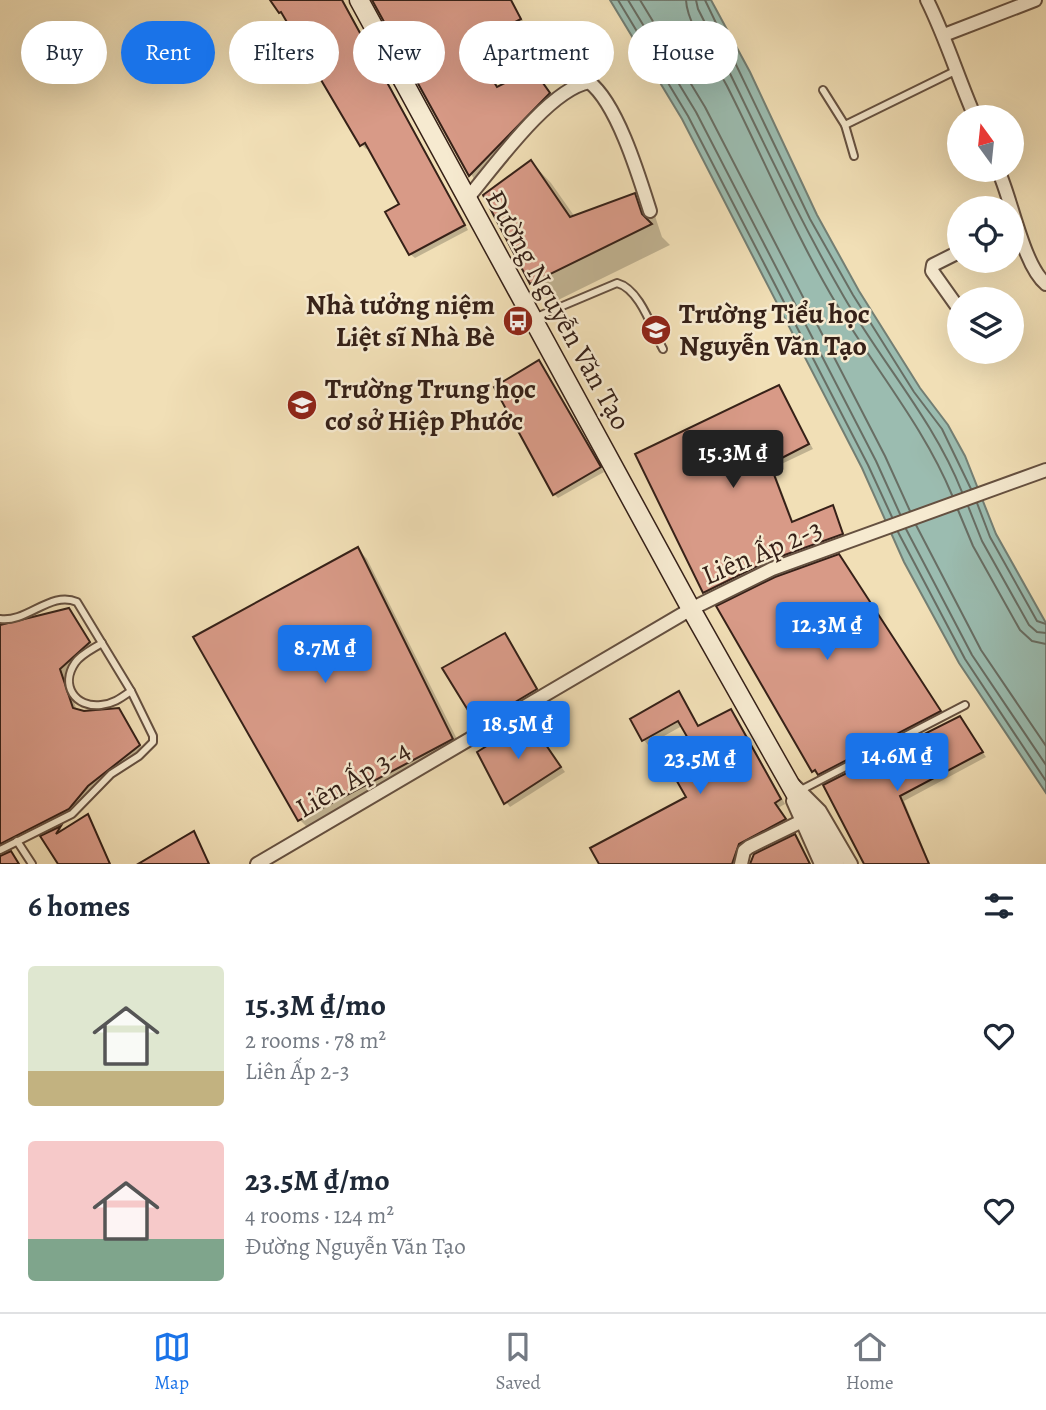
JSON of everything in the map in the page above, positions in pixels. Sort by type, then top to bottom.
[{"type":"main road","name":"Đường Nguyễn Văn Tạo","points":[[359,0],[691,609],[794,785],[835,864]]},
{"type":"street","points":[[927,0],[944,35],[955,71],[970,105]]},
{"type":"street","points":[[944,35],[1035,0]]},
{"type":"street","points":[[467,199],[531,121],[578,84],[589,82],[596,88],[618,124],[650,211]]},
{"type":"street","points":[[1024,249],[1046,284]]},
{"type":"street","points":[[947,258],[933,265],[932,271],[947,292]]},
{"type":"street","name":"Liên Ấp 2-3","points":[[691,609],[772,569],[1046,470]]},
{"type":"street","name":"Liên Ấp 3-4","points":[[257,864],[691,609]]},
{"type":"street","points":[[794,785],[800,822],[821,864]]},
{"type":"street","points":[[794,785],[820,811],[851,864]]},
{"type":"street","points":[[741,864],[744,851],[800,822]]},
{"type":"lane","points":[[845,125],[955,71]]},
{"type":"lane","points":[[823,90],[845,125],[855,156]]},
{"type":"lane","points":[[533,319],[617,283],[627,286],[634,294],[663,349]]},
{"type":"lane","points":[[0,619],[13,620],[58,600],[70,598],[77,601],[150,726],[153,742],[139,756],[111,774],[72,814],[0,850]]},
{"type":"lane","points":[[102,643],[77,660],[70,672],[69,685],[74,698],[84,704],[100,705],[114,702],[131,691]]},
{"type":"lane","points":[[794,785],[965,705]]},
{"type":"lane","points":[[17,841],[32,864]]},
{"type":"water","points":[[610,0],[711,0],[722,21],[628,21],[628,30]]},
{"type":"water","points":[[738,50],[817,215],[859,291],[920,388],[948,425],[965,456],[996,534],[1046,623],[1046,793],[959,663],[904,562],[862,468],[682,119],[661,84],[738,84]]},
{"type":"building","points":[[270,0],[342,0],[353,21],[353,84],[388,84],[465,225],[409,255],[385,212],[399,204],[365,143],[360,146],[323,84],[339,84],[339,21],[286,21],[281,12],[279,13]]},
{"type":"building","points":[[372,0],[511,0],[521,19],[517,21],[459,21],[459,84],[495,84],[497,87],[503,84],[544,84],[550,93],[469,176],[418,84],[445,84],[445,21],[384,21]]},
{"type":"building","points":[[531,160],[570,217],[635,193],[642,214],[652,224],[530,284],[483,195]]},
{"type":"building","points":[[539,360],[601,467],[553,495],[494,387]]},
{"type":"building","points":[[779,385],[809,444],[770,464],[792,522],[833,505],[843,534],[768,561],[703,593],[635,454]]},
{"type":"building","points":[[358,547],[453,739],[298,821],[193,637]]},
{"type":"building","points":[[839,554],[941,711],[818,775],[815,770],[812,772],[716,606],[775,577]]},
{"type":"building","points":[[69,608],[90,642],[60,669],[73,708],[84,711],[119,708],[140,745],[88,786],[69,809],[0,844],[0,625]]},
{"type":"building","points":[[505,633],[537,689],[477,725],[442,668]]},
{"type":"building","points":[[679,691],[698,726],[731,709],[781,799],[775,803],[786,819],[739,844],[732,864],[599,864],[590,848],[686,797],[666,762],[693,747],[678,721],[642,741],[630,719]]},
{"type":"building","points":[[960,716],[983,752],[900,796],[929,864],[864,864],[823,785]]},
{"type":"building","points":[[529,720],[561,767],[504,804],[477,752]]},
{"type":"building","points":[[88,814],[110,864],[58,864],[40,836],[61,826],[56,834]]},
{"type":"building","points":[[194,831],[209,864],[138,864]]},
{"type":"building","points":[[795,834],[810,864],[750,864],[754,854]]},
{"type":"building","points":[[11,851],[19,864],[0,864],[0,856]]},
{"type":"place","name":"Nhà tưởng niệm Liệt sĩ Nhà Bè","points":[[518,321]]},
{"type":"place","name":"Trường Tiểu học Nguyễn Văn Tạo","points":[[656,330]]},
{"type":"place","name":"Trường Trung học cơ sở Hiệp Phước","points":[[302,405]]}]
